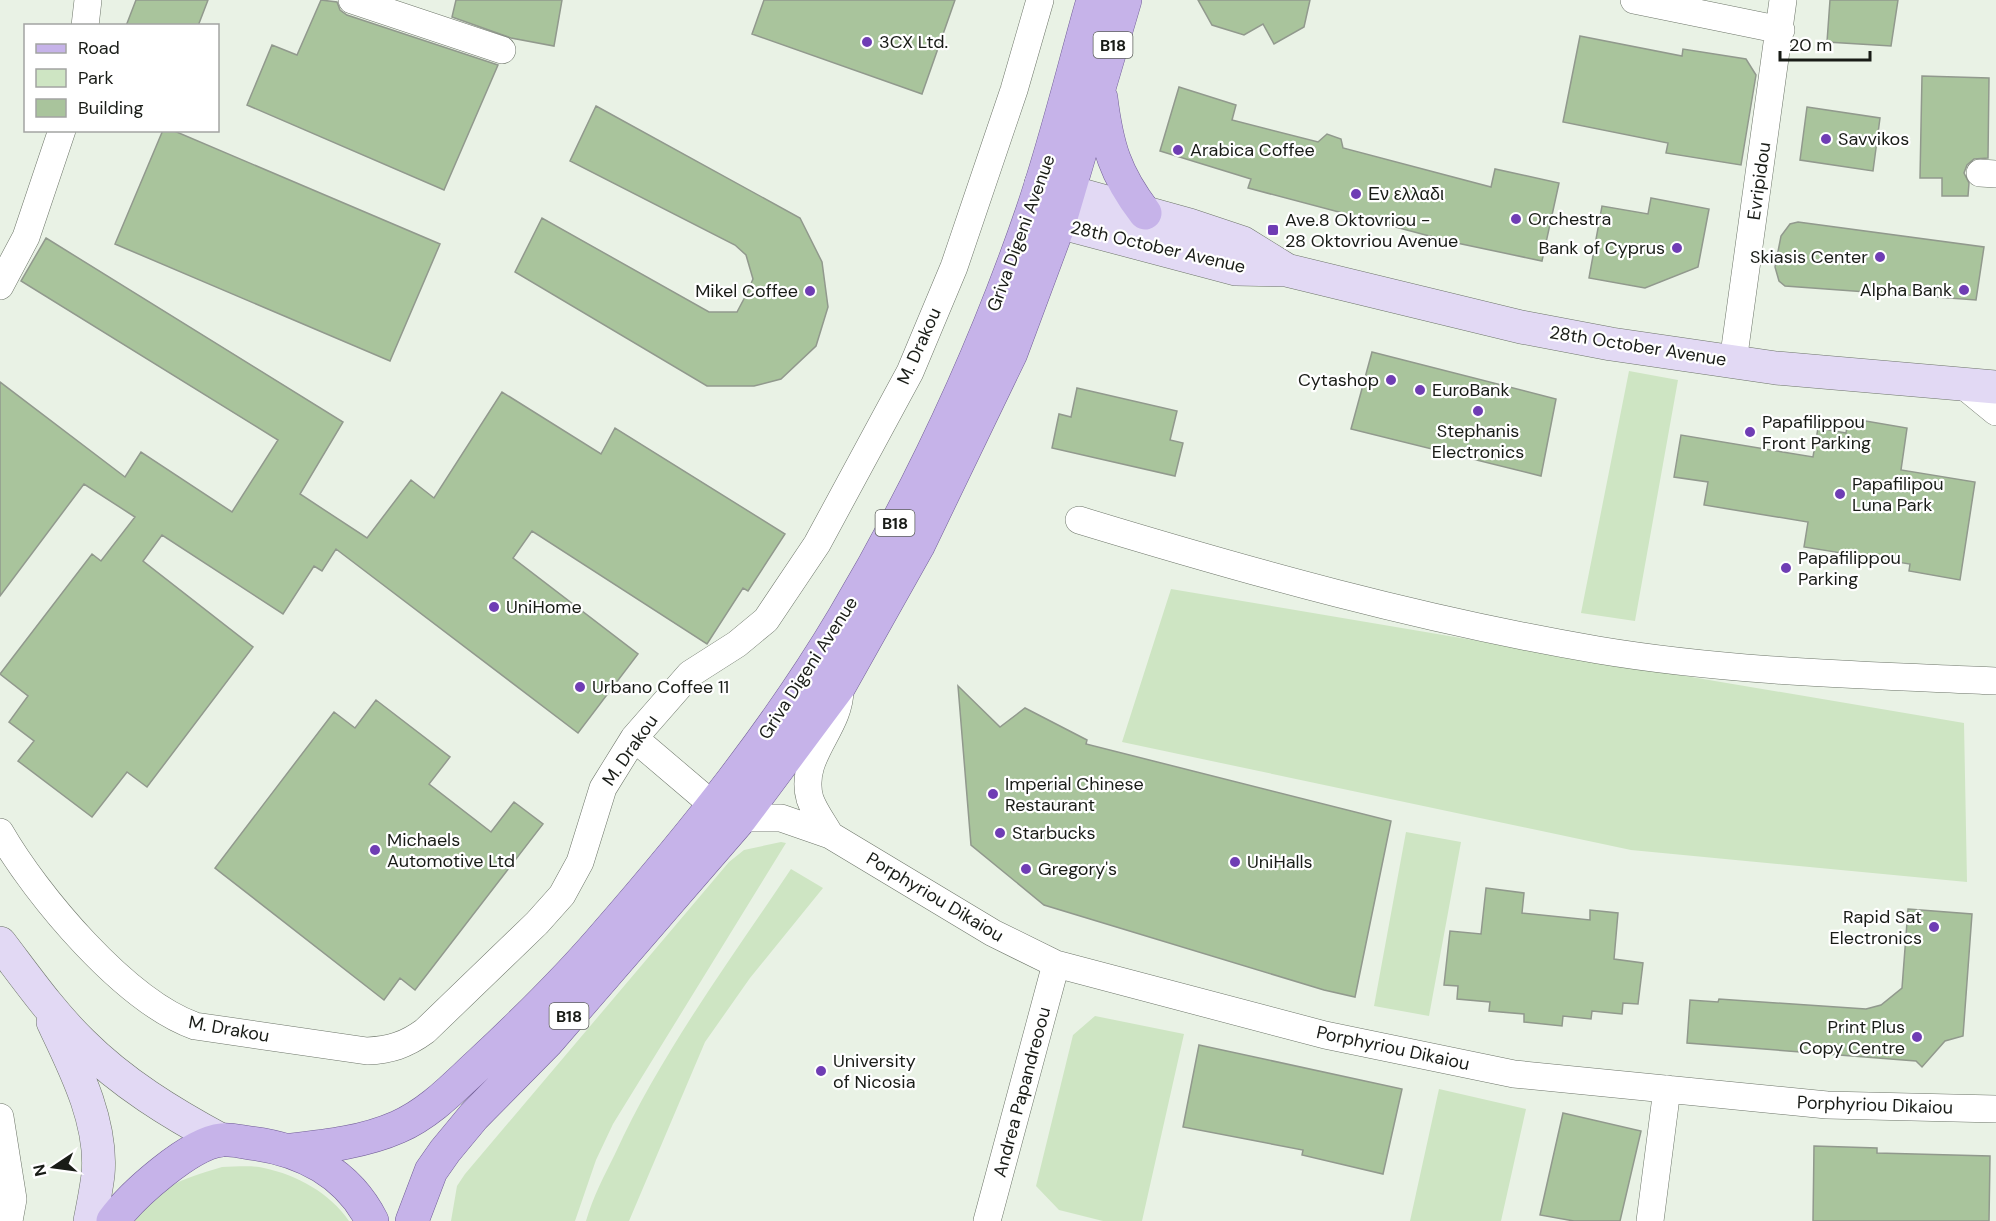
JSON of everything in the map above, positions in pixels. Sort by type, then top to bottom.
[{"type":"main road","name":"Griva Digeni Avenue","points":[[291,1150],[374,1136],[400,1126],[433,1105],[528,1019],[728,812],[840,685],[918,546],[1011,352],[1055,189],[1093,0]]},
{"type":"main road","name":"Griva Digeni Avenue","points":[[1055,189],[1100,90],[1125,0]]},
{"type":"main road","points":[[1100,90],[1106,132],[1114,161],[1125,186],[1145,213]]},
{"type":"main road","name":"28th October Avenue","points":[[1055,189],[1243,243],[1286,270]]},
{"type":"main road","name":"Griva Digeni Avenue","points":[[412,1221],[430,1171],[445,1151],[474,1116],[547,1042],[728,812],[844,617],[887,538],[934,450],[977,353],[1045,220]]},
{"type":"main road","name":"28th October Avenue","points":[[1045,220],[1236,268],[1286,270],[1521,327],[1733,362],[1881,379],[1996,387]]},
{"type":"main road","points":[[0,944],[81,1042],[107,1066],[187,1122],[221,1140],[291,1150],[321,1165],[348,1186],[365,1207],[372,1221]]},
{"type":"main road","points":[[39,994],[87,1099],[96,1136],[98,1174],[90,1221]]},
{"type":"main road","points":[[113,1221],[143,1187],[167,1168],[221,1140]]},
{"type":"street","points":[[85,24],[88,0]]},
{"type":"street","points":[[352,0],[502,50]]},
{"type":"street","name":"M. Drakou","points":[[0,832],[50,902],[111,969],[178,1020],[195,1026],[356,1050],[385,1050],[408,1043],[425,1031],[537,923],[562,895],[580,862],[603,788],[634,738],[690,674],[738,644],[766,620],[817,544],[910,372],[954,267],[1014,90],[1040,0]]},
{"type":"street","points":[[1634,0],[1781,30]]},
{"type":"street","name":"Evripidou","points":[[1733,362],[1781,30],[1783,0]]},
{"type":"street","points":[[0,286],[26,237],[61,132]]},
{"type":"street","points":[[1963,385],[1996,411]]},
{"type":"street","points":[[1079,520],[1216,562],[1428,616],[1599,650],[1800,674],[1996,681]]},
{"type":"street","name":"Porphyriou Dikaiou","points":[[830,835],[810,799],[808,781],[810,764],[835,717],[840,700],[840,685]]},
{"type":"street","points":[[634,738],[728,812]]},
{"type":"street","name":"Porphyriou Dikaiou","points":[[728,812],[781,818],[830,835],[993,933],[1056,964],[1325,1035],[1514,1074],[1827,1105],[1996,1109]]},
{"type":"street","name":"Andrea Papandreoou","points":[[987,1221],[1056,964]]},
{"type":"street","points":[[1650,1221],[1666,1089]]},
{"type":"street","points":[[0,1116],[13,1198],[9,1221]]},
{"type":"green space","points":[[1629,371],[1678,380],[1635,621],[1581,613]]},
{"type":"green space","points":[[1171,589],[1964,723],[1967,882],[1631,850],[1122,742]]},
{"type":"green space","points":[[1406,832],[1461,842],[1429,1016],[1374,1006]]},
{"type":"green space","points":[[781,842],[786,843],[613,1124],[596,1160],[575,1221],[451,1221],[457,1186],[465,1174],[729,862],[744,850]]},
{"type":"green space","points":[[791,869],[823,888],[750,978],[705,1042],[629,1221],[586,1221],[603,1179],[653,1080],[697,1008]]},
{"type":"green space","points":[[1095,1016],[1184,1034],[1142,1221],[1103,1221],[1059,1210],[1036,1186],[1073,1035]]},
{"type":"green space","points":[[1439,1089],[1526,1109],[1501,1221],[1410,1221]]},
{"type":"green space","points":[[222,1167],[259,1167],[289,1175],[322,1194],[349,1221],[129,1221],[151,1200],[171,1186]]},
{"type":"building","points":[[136,0],[208,0],[199,24],[127,24]]},
{"type":"building","points":[[321,0],[337,2],[340,10],[347,15],[498,65],[444,190],[247,105],[272,45],[297,55]]},
{"type":"building","points":[[456,0],[562,0],[554,46],[511,38],[452,17]]},
{"type":"building","points":[[764,0],[955,0],[922,94],[752,34]]},
{"type":"building","points":[[1198,0],[1310,0],[1304,27],[1274,44],[1263,24],[1244,35],[1212,25]]},
{"type":"building","points":[[1830,0],[1898,0],[1891,46],[1827,42]]},
{"type":"building","points":[[1580,36],[1682,56],[1683,49],[1746,59],[1756,75],[1741,165],[1666,153],[1668,143],[1563,122]]},
{"type":"building","points":[[1922,76],[1989,78],[1988,158],[1974,159],[1967,165],[1964,173],[1969,183],[1968,196],[1942,196],[1942,178],[1920,178]]},
{"type":"building","points":[[1179,87],[1236,105],[1232,120],[1318,142],[1327,134],[1341,139],[1343,148],[1491,187],[1495,169],[1559,183],[1542,261],[1452,242],[1248,188],[1251,179],[1160,151]]},
{"type":"building","points":[[596,106],[800,218],[822,262],[828,307],[816,346],[781,379],[754,386],[707,386],[515,272],[542,218],[709,312],[737,312],[746,295],[753,279],[746,255],[735,245],[570,161]]},
{"type":"building","points":[[1807,107],[1880,118],[1873,171],[1800,160]]},
{"type":"building","points":[[162,132],[177,132],[440,244],[390,361],[115,244]]},
{"type":"building","points":[[1651,198],[1709,209],[1698,267],[1645,288],[1589,278],[1602,206],[1648,214]]},
{"type":"building","name":"Skiasis Center","points":[[1798,222],[1984,247],[1976,300],[1785,286],[1779,281],[1775,267],[1781,236],[1790,224]]},
{"type":"building","points":[[46,238],[343,422],[300,494],[367,538],[411,480],[434,498],[502,392],[601,454],[615,428],[785,534],[748,591],[743,588],[707,644],[532,531],[513,558],[638,654],[578,733],[336,549],[322,571],[314,566],[283,614],[162,535],[143,561],[253,647],[147,787],[127,772],[92,817],[18,761],[34,741],[9,722],[28,696],[0,674],[92,554],[101,561],[135,517],[84,484],[0,596],[0,382],[125,477],[141,452],[232,512],[278,440],[21,281]]},
{"type":"building","points":[[1372,352],[1556,399],[1541,476],[1351,429]]},
{"type":"building","points":[[1077,388],[1177,411],[1170,440],[1183,443],[1175,476],[1052,448],[1059,414],[1071,417]]},
{"type":"building","name":"Papafilipou Luna Park","points":[[1848,418],[1907,428],[1901,470],[1975,482],[1960,580],[1909,571],[1910,564],[1804,547],[1808,522],[1704,505],[1708,482],[1674,477],[1681,435],[1813,457],[1818,428],[1846,433]]},
{"type":"building","name":"UniHalls","points":[[958,686],[1000,727],[1025,708],[1087,740],[1086,744],[1391,821],[1355,997],[1324,990],[1044,905],[971,845]]},
{"type":"building","name":"Michaels Automotive Ltd","points":[[376,700],[450,757],[429,784],[491,832],[514,802],[543,824],[415,990],[400,978],[384,1000],[215,868],[334,712],[355,728]]},
{"type":"building","points":[[1486,888],[1524,893],[1522,913],[1590,920],[1590,910],[1618,913],[1614,959],[1643,963],[1638,1004],[1623,1003],[1622,1014],[1592,1011],[1591,1019],[1563,1016],[1562,1026],[1524,1022],[1524,1014],[1489,1011],[1490,1002],[1457,999],[1458,986],[1444,985],[1450,931],[1481,934]]},
{"type":"building","points":[[1908,909],[1972,914],[1963,1036],[1945,1041],[1922,1067],[1916,1061],[1687,1043],[1690,1000],[1718,1002],[1719,999],[1866,1009],[1881,1005],[1902,988]]},
{"type":"building","points":[[1199,1045],[1402,1089],[1383,1174],[1302,1155],[1303,1150],[1183,1127]]},
{"type":"building","points":[[1563,1113],[1641,1131],[1620,1221],[1574,1221],[1540,1215]]},
{"type":"building","points":[[1814,1146],[1877,1148],[1877,1153],[1990,1156],[1989,1221],[1813,1221]]},
{"type":"place","name":"3CX Ltd.","points":[[867,42]]},
{"type":"place","name":"Savvikos","points":[[1826,139]]},
{"type":"place","name":"Arabica Coffee","points":[[1178,150]]},
{"type":"place","name":"Εν ελλαδι","points":[[1356,194]]},
{"type":"place","name":"Orchestra","points":[[1516,219]]},
{"type":"place","name":"Ave.8 Oktovriou - 28 Oktovriou Avenue","points":[[1273,230]]},
{"type":"place","name":"Bank of Cyprus","points":[[1677,248]]},
{"type":"place","name":"Skiasis Center","points":[[1880,257]]},
{"type":"place","name":"Alpha Bank","points":[[1964,290]]},
{"type":"place","name":"Mikel Coffee","points":[[810,291]]},
{"type":"place","name":"Cytashop","points":[[1391,380]]},
{"type":"place","name":"EuroBank","points":[[1420,390]]},
{"type":"place","name":"Stephanis Electronics","points":[[1478,411]]},
{"type":"place","name":"Papafilippou Front Parking","points":[[1750,432]]},
{"type":"place","name":"Papafilipou Luna Park","points":[[1840,494]]},
{"type":"place","name":"Papafilippou Parking","points":[[1786,568]]},
{"type":"place","name":"UniHome","points":[[494,607]]},
{"type":"place","name":"Urbano Coffee 11","points":[[580,687]]},
{"type":"place","name":"Imperial Chinese Restaurant","points":[[993,794]]},
{"type":"place","name":"Starbucks","points":[[1000,833]]},
{"type":"place","name":"Michaels Automotive Ltd","points":[[375,850]]},
{"type":"place","name":"UniHalls","points":[[1235,862]]},
{"type":"place","name":"Gregory's","points":[[1026,869]]},
{"type":"place","name":"Rapid Sat Electronics","points":[[1934,927]]},
{"type":"place","name":"Print Plus Copy Centre","points":[[1917,1037]]},
{"type":"place","name":"University of Nicosia","points":[[821,1071]]}]
